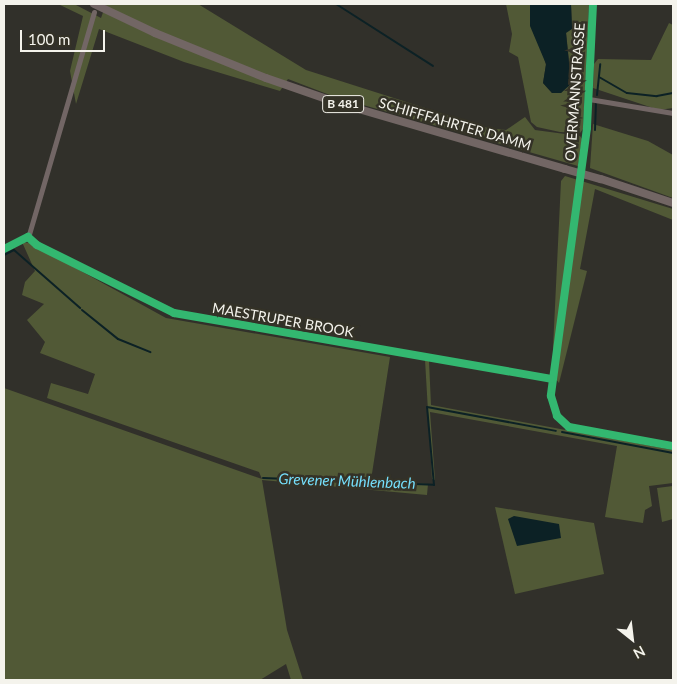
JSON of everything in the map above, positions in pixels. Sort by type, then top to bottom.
[{"type":"main road","name":"SCHIFFFAHRTER DAMM","points":[[94,8],[266,78],[338,103],[601,179],[673,203]]},
{"type":"street","name":"OVERMANNSTRASSE","points":[[551,379],[580,182],[589,99],[593,4]]},
{"type":"street","name":"MAESTRUPER BROOK","points":[[94,8],[28,237],[37,245],[174,313],[551,379]]},
{"type":"street","points":[[589,99],[673,113]]},
{"type":"street","points":[[551,379],[551,396],[556,416],[569,427],[673,446]]},
{"type":"green space","points":[[58,4],[74,4],[101,18],[106,4],[198,4],[306,70],[488,128],[506,130],[525,117],[535,130],[580,136],[582,139],[578,166],[335,97],[288,79],[280,91],[184,62],[99,29],[76,104],[70,71],[83,16]]},
{"type":"green space","points":[[506,4],[530,4],[546,65],[543,83],[552,93],[561,93],[571,79],[566,32],[572,28],[571,4],[589,4],[583,129],[580,133],[560,132],[537,127],[531,122],[518,57],[509,52],[512,34]]},
{"type":"green space","points":[[669,23],[673,25],[673,108],[659,110],[593,88],[594,64],[598,59],[651,60]]},
{"type":"green space","points":[[593,124],[648,141],[673,155],[673,198],[590,168]]},
{"type":"green space","points":[[565,176],[673,209],[673,220],[595,189],[580,269],[587,271],[559,383],[556,379],[553,348],[561,181]]},
{"type":"green space","points":[[22,242],[30,243],[166,318],[390,357],[371,480],[428,484],[427,495],[262,480],[287,630],[303,680],[291,680],[286,664],[260,680],[4,680],[4,388],[262,479],[259,472],[47,398],[51,383],[88,394],[95,374],[40,353],[45,342],[27,320],[44,304],[22,295],[25,282],[35,271]]},
{"type":"green space","points":[[425,360],[429,361],[431,405],[673,450],[673,483],[649,486],[652,506],[645,510],[643,523],[605,517],[617,446],[430,412],[435,480],[432,479]]},
{"type":"green space","points":[[673,486],[673,519],[662,522],[657,488]]},
{"type":"green space","points":[[495,507],[594,523],[604,574],[515,594]]},
{"type":"water","points":[[530,4],[571,4],[572,29],[566,33],[571,84],[561,93],[552,93],[543,83],[546,64],[530,26]]},
{"type":"water","points":[[514,516],[559,524],[561,538],[517,546],[508,519]]},
{"type":"waterway","points":[[336,4],[433,66]]},
{"type":"waterway","points":[[597,95],[600,64]]},
{"type":"waterway","points":[[599,77],[627,93],[657,96],[673,93]]},
{"type":"waterway","points":[[595,130],[596,104]]},
{"type":"waterway","points":[[4,255],[14,250],[80,308]]},
{"type":"waterway","points":[[82,310],[118,339],[151,352]]},
{"type":"waterway","name":"Grevener Mühlenbach","points":[[263,478],[434,485],[427,407],[556,431]]},
{"type":"waterway","name":"Grevener Mühlenbach","points":[[562,432],[673,453]]},
{"type":"cycle path","points":[[593,4],[587,128],[551,396],[557,416],[569,427],[673,446]]},
{"type":"cycle path","points":[[4,249],[28,237],[37,245],[174,313],[551,379]]}]
